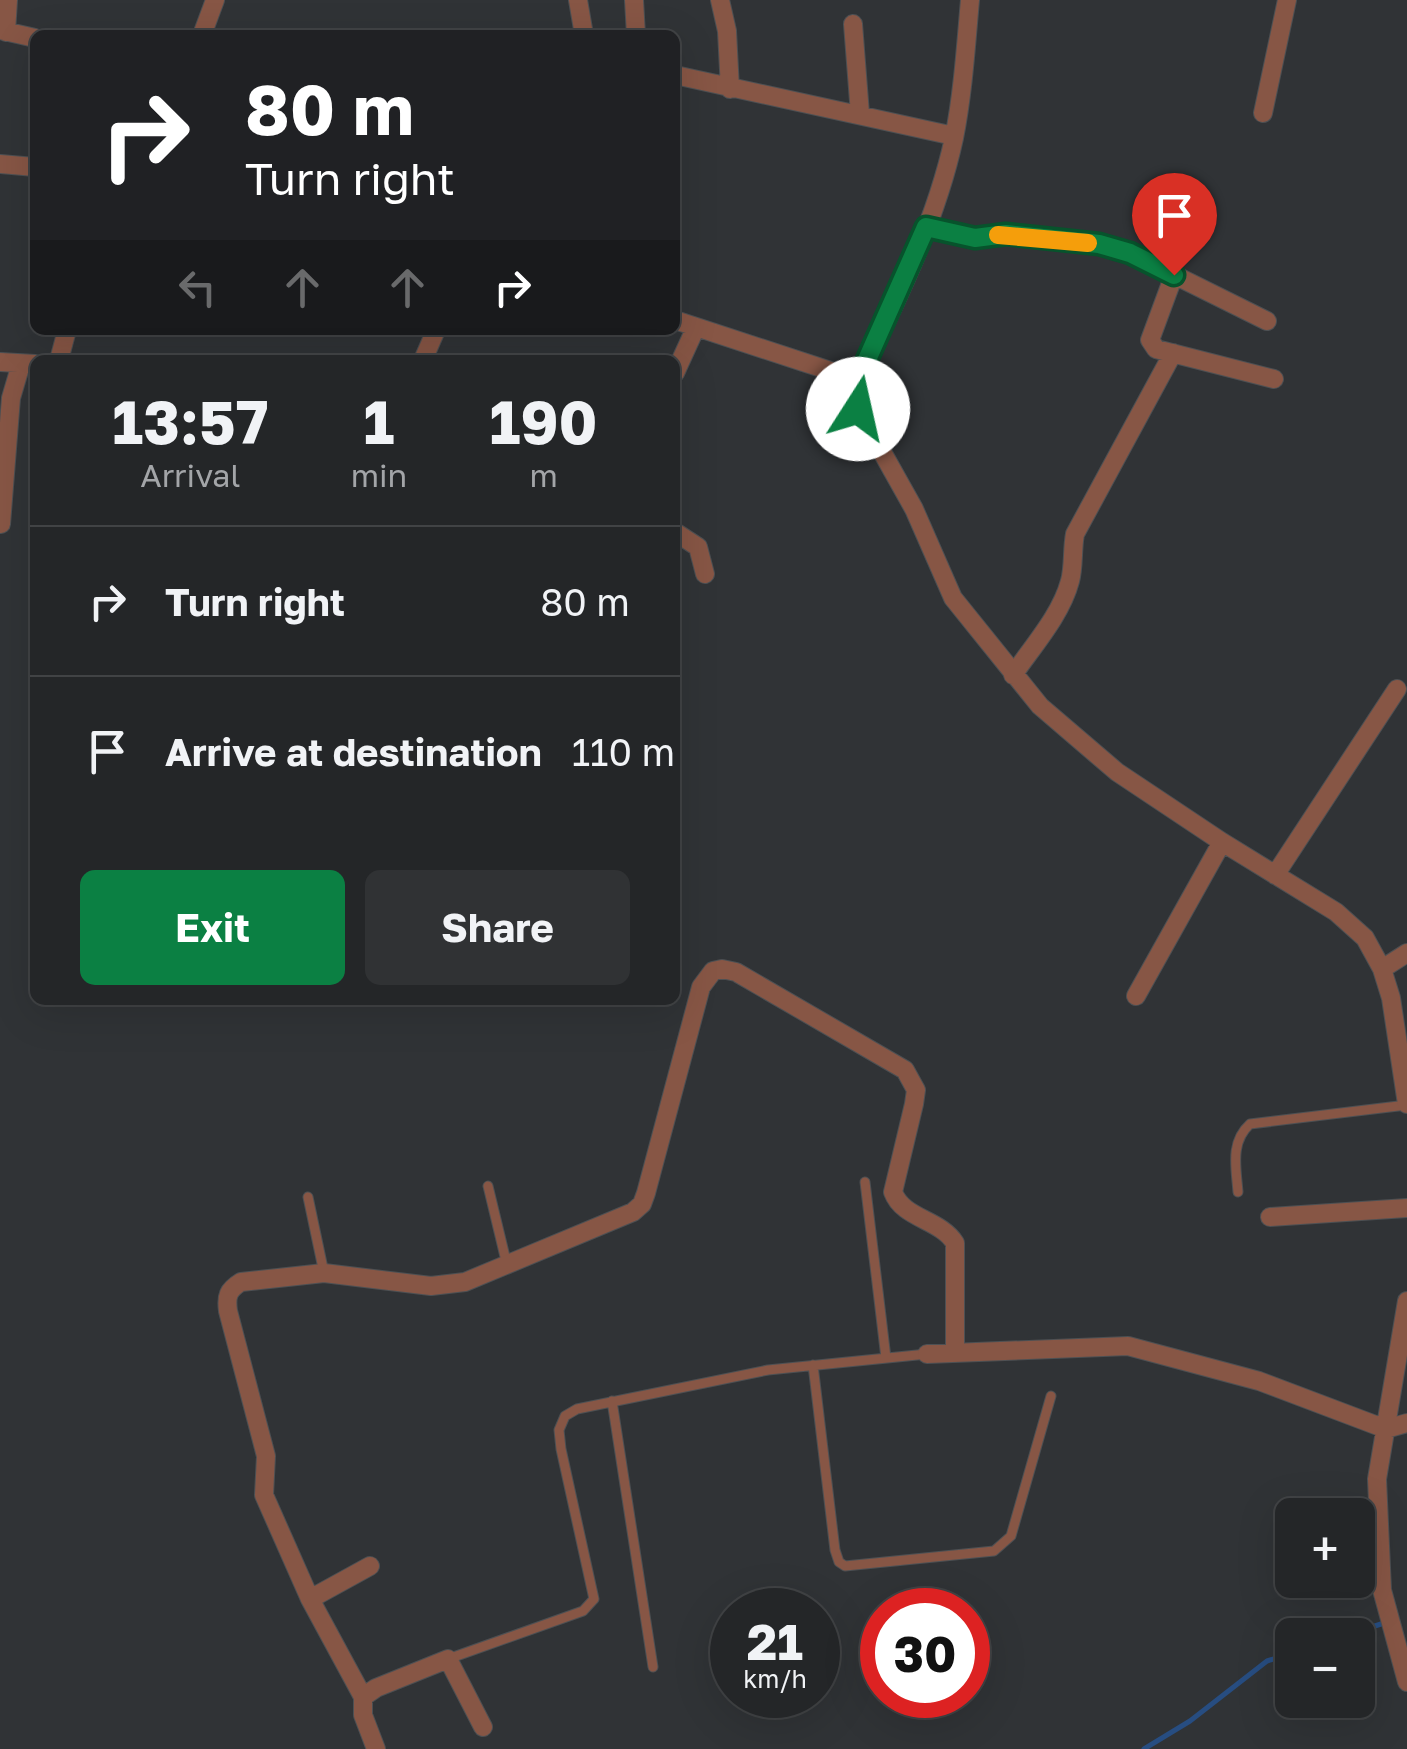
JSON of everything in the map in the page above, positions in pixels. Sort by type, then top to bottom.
[{"type":"street","points":[[8,0],[3,31],[30,37]]},
{"type":"street","points":[[204,30],[215,0]]},
{"type":"street","points":[[578,0],[583,30]]},
{"type":"street","points":[[634,0],[636,30]]},
{"type":"street","points":[[720,0],[727,31],[730,89]]},
{"type":"street","points":[[970,0],[954,136],[926,227],[858,380],[858,409],[914,509],[944,583],[965,617],[1040,706],[1117,772],[1336,912],[1364,938],[1382,968],[1391,998],[1407,1105]]},
{"type":"street","points":[[1263,113],[1287,0]]},
{"type":"street","points":[[853,24],[860,114]]},
{"type":"street","points":[[680,75],[954,136]]},
{"type":"street","points":[[0,164],[30,167]]},
{"type":"street","points":[[926,227],[975,238],[1006,234],[1099,244],[1130,253],[1267,321]]},
{"type":"street","points":[[1174,275],[1150,340],[1156,348],[1274,379]]},
{"type":"street","points":[[680,322],[858,380]]},
{"type":"street","points":[[680,362],[696,327]]},
{"type":"street","points":[[1013,675],[1057,610],[1071,579],[1075,534],[1173,353]]},
{"type":"street","points":[[0,362],[28,364],[11,398],[1,524]]},
{"type":"street","points":[[680,535],[698,546],[705,574]]},
{"type":"street","points":[[1275,875],[1397,689]]},
{"type":"street","points":[[1136,996],[1222,842]]},
{"type":"street","points":[[1382,968],[1407,952]]},
{"type":"street","points":[[376,1749],[364,1716],[363,1697],[310,1599],[264,1495],[266,1456],[226,1298],[231,1288],[242,1282],[324,1273],[431,1286],[465,1282],[633,1212],[642,1204],[702,987],[713,971],[722,969],[736,972],[877,1053],[904,1070],[912,1080],[916,1090],[914,1104],[892,1192],[902,1206],[936,1224],[955,1243],[954,1352]]},
{"type":"street","points":[[1270,1217],[1407,1208]]},
{"type":"street","points":[[1407,1301],[1376,1479],[1382,1590],[1407,1682]]},
{"type":"street","points":[[927,1354],[1128,1346],[1259,1381],[1386,1428],[1407,1423]]},
{"type":"street","points":[[310,1599],[370,1566]]},
{"type":"street","points":[[363,1697],[376,1688],[448,1660],[483,1726]]},
{"type":"lane","points":[[1238,1192],[1238,1137],[1250,1124],[1407,1105]]},
{"type":"lane","points":[[866,1182],[886,1358]]},
{"type":"lane","points":[[488,1186],[506,1266]]},
{"type":"lane","points":[[308,1197],[324,1273]]},
{"type":"lane","points":[[448,1660],[590,1606],[594,1599],[558,1430],[565,1416],[577,1409],[612,1401],[768,1370],[927,1354]]},
{"type":"lane","points":[[813,1365],[834,1550],[845,1566],[994,1550],[1004,1544],[1016,1520],[1050,1396]]},
{"type":"lane","points":[[612,1401],[654,1667]]},
{"type":"waterway","points":[[1375,1626],[1381,1624]]},
{"type":"waterway","points":[[1144,1749],[1190,1721],[1275,1658]]},
{"type":"slow traffic","points":[[998,235],[1088,243]]},
{"type":"route","points":[[858,409],[858,380],[926,227],[975,238],[1006,234],[1099,244],[1130,253],[1174,275]]}]
